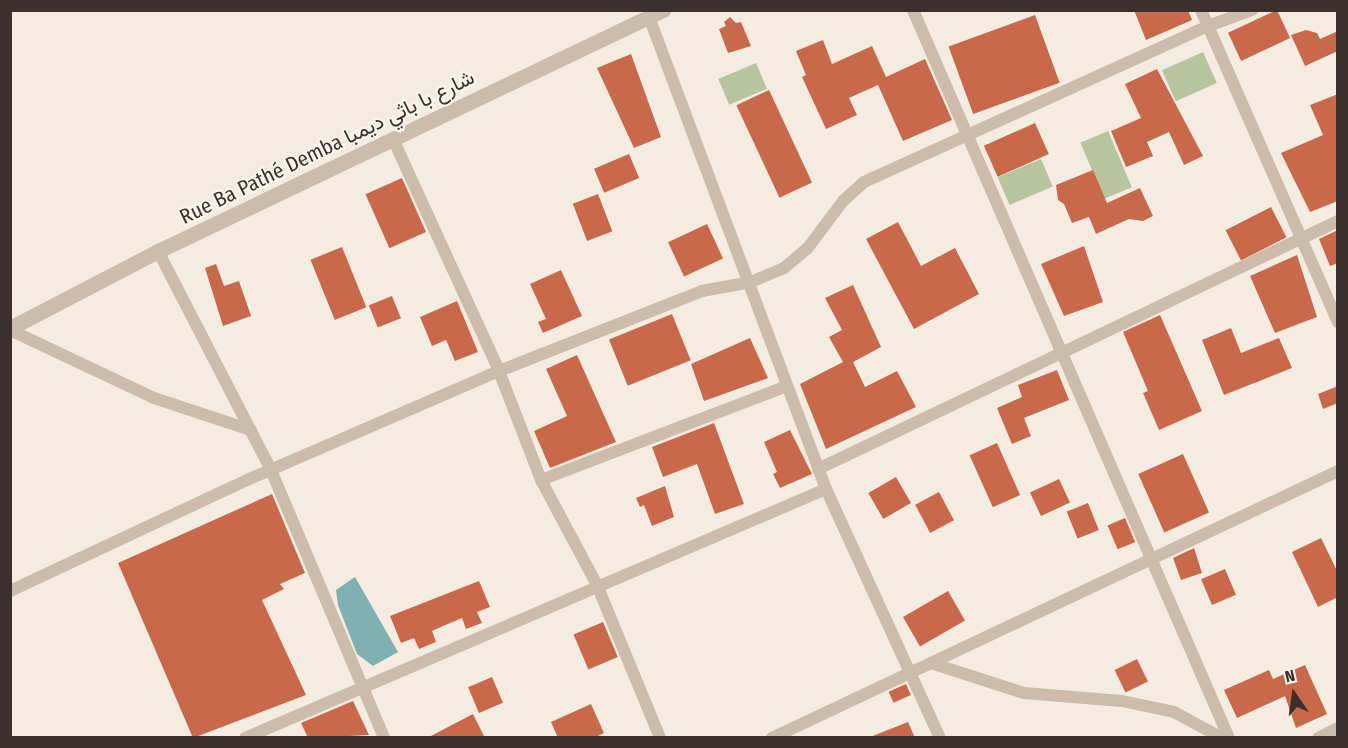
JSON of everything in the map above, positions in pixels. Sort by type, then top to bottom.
[{"type":"street","points":[[913,10],[1154,557],[1229,738]]},
{"type":"street","points":[[1201,10],[1338,322]]},
{"type":"street","points":[[10,591],[271,470],[499,371],[702,291],[751,282],[798,258],[843,201],[864,183],[966,134],[1208,26],[1252,10]]},
{"type":"street","points":[[656,14],[786,386],[818,469],[908,673],[940,738]]},
{"type":"street","name":"Rue Ba Pathé Demba شارع با باثي ديمبا","points":[[10,329],[158,251],[656,14]]},
{"type":"street","points":[[393,139],[499,371],[541,480],[597,585],[660,738]]},
{"type":"street","points":[[818,469],[1338,221]]},
{"type":"street","points":[[158,251],[271,470],[384,738]]},
{"type":"street","points":[[10,329],[154,398],[250,430]]},
{"type":"street","points":[[541,480],[786,386]]},
{"type":"street","points":[[772,738],[1338,471]]},
{"type":"street","points":[[245,738],[363,685],[470,644],[597,585],[826,489]]},
{"type":"street","points":[[931,663],[1024,693],[1122,701],[1174,712],[1222,738]]},
{"type":"street","points":[[1318,738],[1338,728]]},
{"type":"green space","points":[[1203,52],[1217,83],[1176,101],[1162,70]]},
{"type":"green space","points":[[756,63],[767,89],[729,105],[718,79]]},
{"type":"green space","points":[[1108,131],[1132,187],[1104,199],[1080,143]]},
{"type":"green space","points":[[1041,159],[1053,187],[1009,205],[998,177]]},
{"type":"water","points":[[355,577],[398,652],[373,666],[357,654],[338,605],[336,590]]},
{"type":"building","points":[[1134,10],[1188,10],[1192,20],[1146,40]]},
{"type":"building","points":[[1277,10],[1290,38],[1241,61],[1228,33]]},
{"type":"building","points":[[1035,15],[1060,83],[973,114],[949,46]]},
{"type":"building","points":[[730,17],[736,23],[741,22],[751,46],[728,53],[719,29],[726,26],[724,22]]},
{"type":"building","points":[[1306,30],[1317,33],[1320,39],[1338,31],[1338,51],[1305,66],[1291,35]]},
{"type":"building","points":[[823,40],[832,64],[872,46],[886,77],[925,59],[952,120],[903,141],[878,85],[849,98],[857,115],[826,129],[802,77],[806,75],[796,51]]},
{"type":"building","points":[[631,54],[661,137],[634,148],[597,68]]},
{"type":"building","points":[[1157,69],[1203,156],[1184,165],[1169,132],[1147,142],[1153,156],[1126,167],[1111,131],[1141,118],[1125,84]]},
{"type":"building","points":[[769,90],[812,182],[779,198],[736,105]]},
{"type":"building","points":[[1338,94],[1338,201],[1310,212],[1281,153],[1323,135],[1310,105]]},
{"type":"building","points":[[1035,123],[1049,154],[998,177],[984,146]]},
{"type":"building","points":[[629,154],[639,178],[604,193],[594,169]]},
{"type":"building","points":[[1093,170],[1107,203],[1140,188],[1153,216],[1143,221],[1129,219],[1096,234],[1089,217],[1072,223],[1064,204],[1058,200],[1056,185]]},
{"type":"building","points":[[402,178],[426,232],[389,248],[365,194]]},
{"type":"building","points":[[598,194],[612,231],[587,241],[573,204]]},
{"type":"building","points":[[1271,207],[1286,237],[1241,260],[1226,230]]},
{"type":"building","points":[[898,222],[921,266],[955,248],[979,294],[914,329],[866,239]]},
{"type":"building","points":[[707,224],[723,258],[684,277],[668,242]]},
{"type":"building","points":[[1338,230],[1338,263],[1330,266],[1319,239]]},
{"type":"building","points":[[1084,246],[1103,302],[1064,316],[1041,264]]},
{"type":"building","points":[[342,247],[366,307],[335,320],[310,260]]},
{"type":"building","points":[[1297,255],[1317,317],[1275,333],[1250,276]]},
{"type":"building","points":[[216,264],[224,286],[239,281],[251,316],[223,326],[205,268]]},
{"type":"building","points":[[561,270],[582,316],[543,333],[538,322],[546,319],[530,284]]},
{"type":"building","points":[[853,285],[881,347],[853,362],[865,387],[897,371],[916,407],[826,449],[800,384],[843,362],[829,337],[842,330],[825,298]]},
{"type":"building","points":[[392,296],[401,318],[378,328],[369,305]]},
{"type":"building","points":[[457,301],[478,352],[455,361],[446,340],[432,346],[420,317]]},
{"type":"building","points":[[672,314],[691,360],[628,386],[609,339]]},
{"type":"building","points":[[1160,315],[1202,411],[1159,430],[1143,393],[1148,391],[1123,332]]},
{"type":"building","points":[[1231,328],[1241,353],[1279,338],[1292,368],[1224,395],[1202,340]]},
{"type":"building","points":[[750,338],[768,378],[704,401],[691,364]]},
{"type":"building","points":[[577,355],[616,442],[550,468],[534,431],[567,416],[546,369]]},
{"type":"building","points":[[1057,370],[1069,400],[1024,418],[1031,436],[1012,444],[997,408],[1022,397],[1018,385]]},
{"type":"building","points":[[1338,386],[1338,403],[1323,409],[1318,394]]},
{"type":"building","points":[[714,423],[744,504],[715,514],[697,464],[663,477],[652,447]]},
{"type":"building","points":[[790,430],[812,474],[780,488],[773,474],[777,472],[764,442]]},
{"type":"building","points":[[997,443],[1020,495],[993,507],[970,455]]},
{"type":"building","points":[[1183,454],[1209,512],[1164,532],[1138,474]]},
{"type":"building","points":[[896,477],[911,503],[883,519],[868,493]]},
{"type":"building","points":[[1059,479],[1070,503],[1041,516],[1030,493]]},
{"type":"building","points":[[665,486],[674,517],[652,526],[644,505],[640,507],[636,498]]},
{"type":"building","points":[[939,492],[954,520],[930,533],[915,505]]},
{"type":"building","points":[[272,494],[305,573],[280,584],[284,589],[262,600],[306,695],[193,738],[118,563]]},
{"type":"building","points":[[1088,503],[1099,530],[1078,539],[1067,512]]},
{"type":"building","points":[[1125,518],[1135,542],[1118,549],[1108,525]]},
{"type":"building","points":[[1321,538],[1338,573],[1338,597],[1318,607],[1292,552]]},
{"type":"building","points":[[1194,548],[1202,573],[1181,580],[1173,558]]},
{"type":"building","points":[[1225,569],[1236,595],[1212,605],[1201,579]]},
{"type":"building","points":[[479,581],[490,607],[477,612],[482,623],[466,629],[462,618],[432,631],[436,642],[419,649],[414,638],[401,643],[390,616]]},
{"type":"building","points":[[948,591],[965,620],[920,646],[903,617]]},
{"type":"building","points":[[603,622],[618,657],[588,669],[574,635]]},
{"type":"building","points":[[1137,659],[1148,681],[1125,692],[1115,670]]},
{"type":"building","points":[[1305,665],[1327,714],[1296,728],[1285,696],[1237,718],[1224,690],[1269,670],[1273,679]]},
{"type":"building","points":[[492,677],[503,703],[479,713],[468,687]]},
{"type":"building","points":[[906,684],[911,695],[894,703],[889,692]]},
{"type":"building","points":[[353,701],[369,735],[308,738],[301,723]]},
{"type":"building","points":[[591,704],[604,733],[594,738],[558,738],[551,722]]},
{"type":"building","points":[[473,714],[485,738],[427,738]]},
{"type":"building","points":[[908,722],[915,738],[870,738],[870,737]]}]
